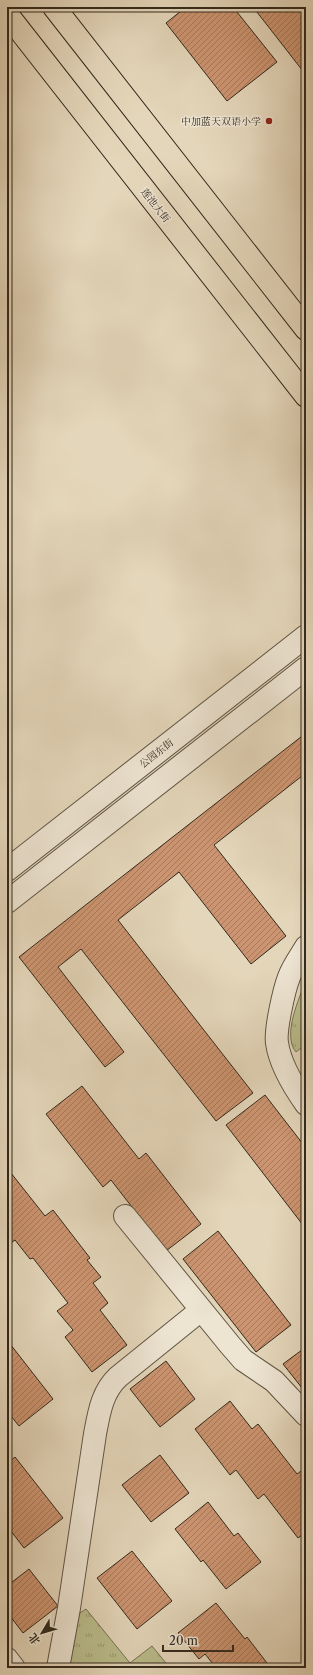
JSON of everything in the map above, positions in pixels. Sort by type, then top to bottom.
[{"type":"main road","points":[[54,7],[303,319]]},
{"type":"main road","name":"莲池大街","points":[[7,14],[306,396]]},
{"type":"street","name":"公园东街","points":[[7,870],[306,636]]},
{"type":"street","points":[[7,902],[306,668]]},
{"type":"street","points":[[306,947],[289,976],[280,1008],[277,1043],[285,1067],[294,1086],[306,1104]]},
{"type":"street","points":[[125,1216],[243,1360],[274,1381],[306,1414]]},
{"type":"street","points":[[58,1668],[69,1608],[95,1434],[100,1408],[105,1395],[111,1384],[118,1377],[201,1310]]},
{"type":"street","points":[[7,1659],[14,1668]]},
{"type":"green space","points":[[306,981],[306,1044],[296,1052],[292,1045],[291,1027],[296,1007]]},
{"type":"green space","points":[[86,1609],[130,1663],[152,1646],[170,1668],[65,1668],[77,1615]]},
{"type":"building","points":[[186,7],[233,7],[277,62],[227,101],[166,23]]},
{"type":"building","points":[[253,7],[304,7],[306,9],[306,75]]},
{"type":"building","points":[[306,733],[306,780],[302,776],[214,845],[286,936],[251,964],[179,872],[118,920],[253,1093],[216,1121],[81,949],[58,967],[124,1052],[105,1067],[19,957]]},
{"type":"building","points":[[82,1086],[139,1159],[146,1153],[201,1224],[166,1251],[111,1180],[103,1187],[46,1114]]},
{"type":"building","points":[[265,1095],[306,1148],[306,1229],[226,1125]]},
{"type":"building","points":[[7,1168],[45,1216],[53,1210],[90,1258],[87,1260],[101,1277],[93,1283],[108,1303],[100,1310],[127,1345],[92,1372],[65,1337],[73,1330],[57,1311],[68,1303],[33,1258],[30,1259],[15,1240],[11,1243],[7,1238]]},
{"type":"building","points":[[218,1231],[291,1325],[256,1352],[183,1259]]},
{"type":"building","points":[[7,1340],[53,1399],[19,1426],[7,1411]]},
{"type":"building","points":[[306,1347],[306,1393],[283,1364]]},
{"type":"building","points":[[166,1361],[195,1399],[160,1427],[130,1389]]},
{"type":"building","points":[[230,1401],[252,1429],[258,1424],[297,1474],[304,1469],[306,1472],[306,1532],[298,1538],[264,1494],[258,1499],[236,1470],[230,1475],[195,1429]]},
{"type":"building","points":[[160,1455],[189,1493],[151,1522],[122,1485]]},
{"type":"building","points":[[15,1457],[63,1518],[24,1548],[7,1526],[7,1464]]},
{"type":"building","points":[[208,1502],[234,1536],[238,1533],[261,1562],[226,1589],[203,1560],[201,1562],[175,1529]]},
{"type":"building","points":[[132,1551],[172,1601],[137,1629],[97,1578]]},
{"type":"building","points":[[29,1569],[58,1606],[23,1633],[7,1612],[7,1586]]},
{"type":"building","points":[[216,1603],[245,1639],[247,1637],[267,1663],[260,1668],[210,1668],[213,1664],[205,1654],[199,1659],[178,1633]]},
{"type":"place","name":"中加蓝天双语小学","points":[[269,121]]}]
